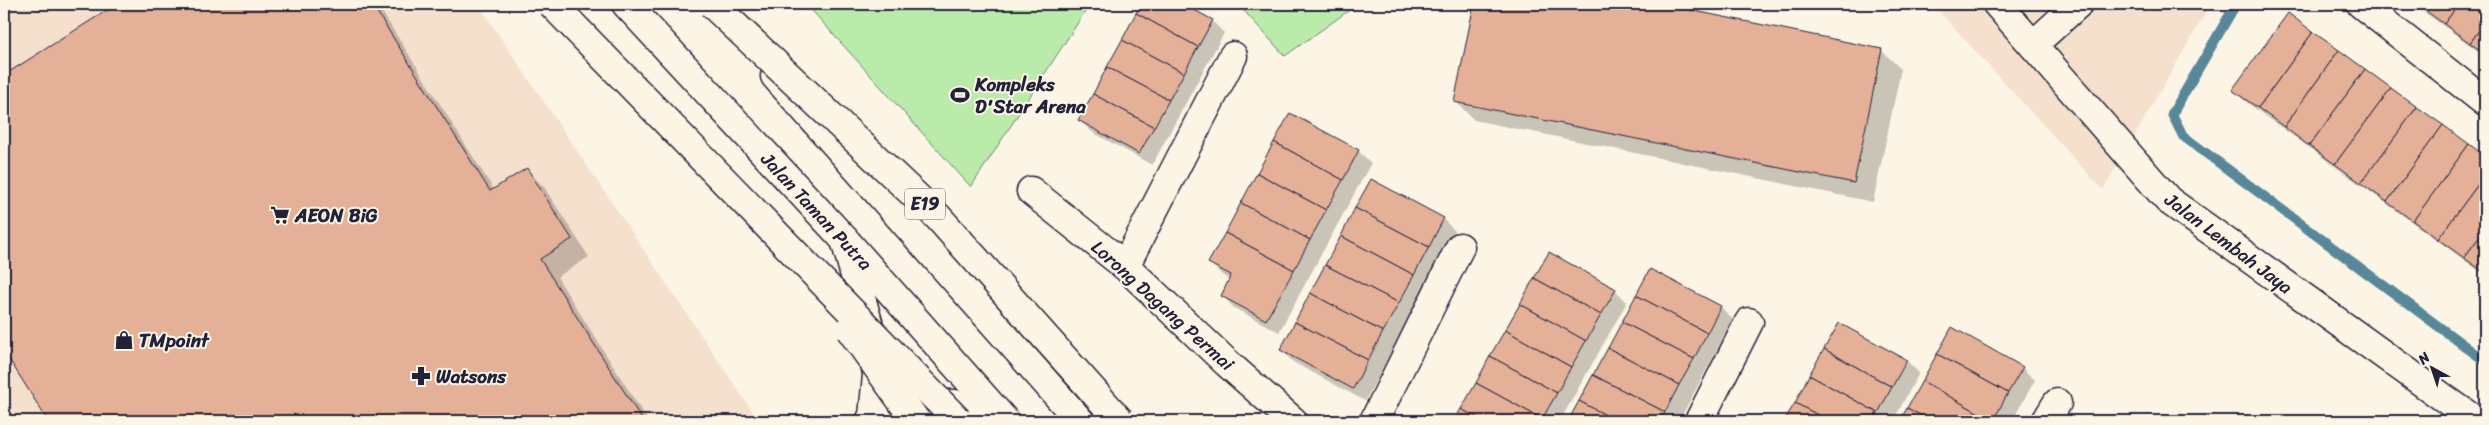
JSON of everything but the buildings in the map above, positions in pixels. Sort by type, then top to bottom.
[{"type":"main road","points":[[552,4],[958,421]]},
{"type":"main road","name":"Jalan Taman Putra","points":[[626,4],[845,240],[1005,421]]},
{"type":"main road","points":[[713,4],[805,112],[1080,421]]},
{"type":"main road","name":"E19","points":[[713,4],[938,217],[1120,421]]},
{"type":"main road","name":"Jalan Lembah Jaya","points":[[1997,4],[2168,200],[2476,421]]},
{"type":"main road","points":[[2033,45],[2078,4]]},
{"type":"main road","points":[[2361,4],[2485,102]]},
{"type":"main road","points":[[1125,266],[1233,56]]},
{"type":"main road","name":"Lorong Dagang Permai","points":[[1031,191],[1125,266],[1227,363],[1293,421]]},
{"type":"main road","points":[[845,240],[871,334],[877,375],[872,418],[914,403],[955,404],[987,421]]},
{"type":"main road","points":[[1374,421],[1460,247]]},
{"type":"main road","points":[[793,250],[916,421]]},
{"type":"main road","points":[[1699,421],[1749,322]]},
{"type":"shaded area","name":"AEON BiG","points":[[4,4],[478,4],[759,421],[4,421]]},
{"type":"shaded area","points":[[1932,4],[2211,4],[2103,190]]},
{"type":"green space","name":"Kompleks D'Star Arena","points":[[806,4],[1090,4],[971,187]]},
{"type":"green space","points":[[1238,4],[1358,4],[1285,56]]},
{"type":"waterway","points":[[2236,4],[2172,114],[2183,136],[2485,361]]},
{"type":"place","name":"Kompleks D'Star Arena","points":[[960,95]]},
{"type":"place","name":"AEON BiG","points":[[280,215]]},
{"type":"place","name":"TMpoint","points":[[124,340]]},
{"type":"place","name":"Watsons","points":[[421,376]]}]
